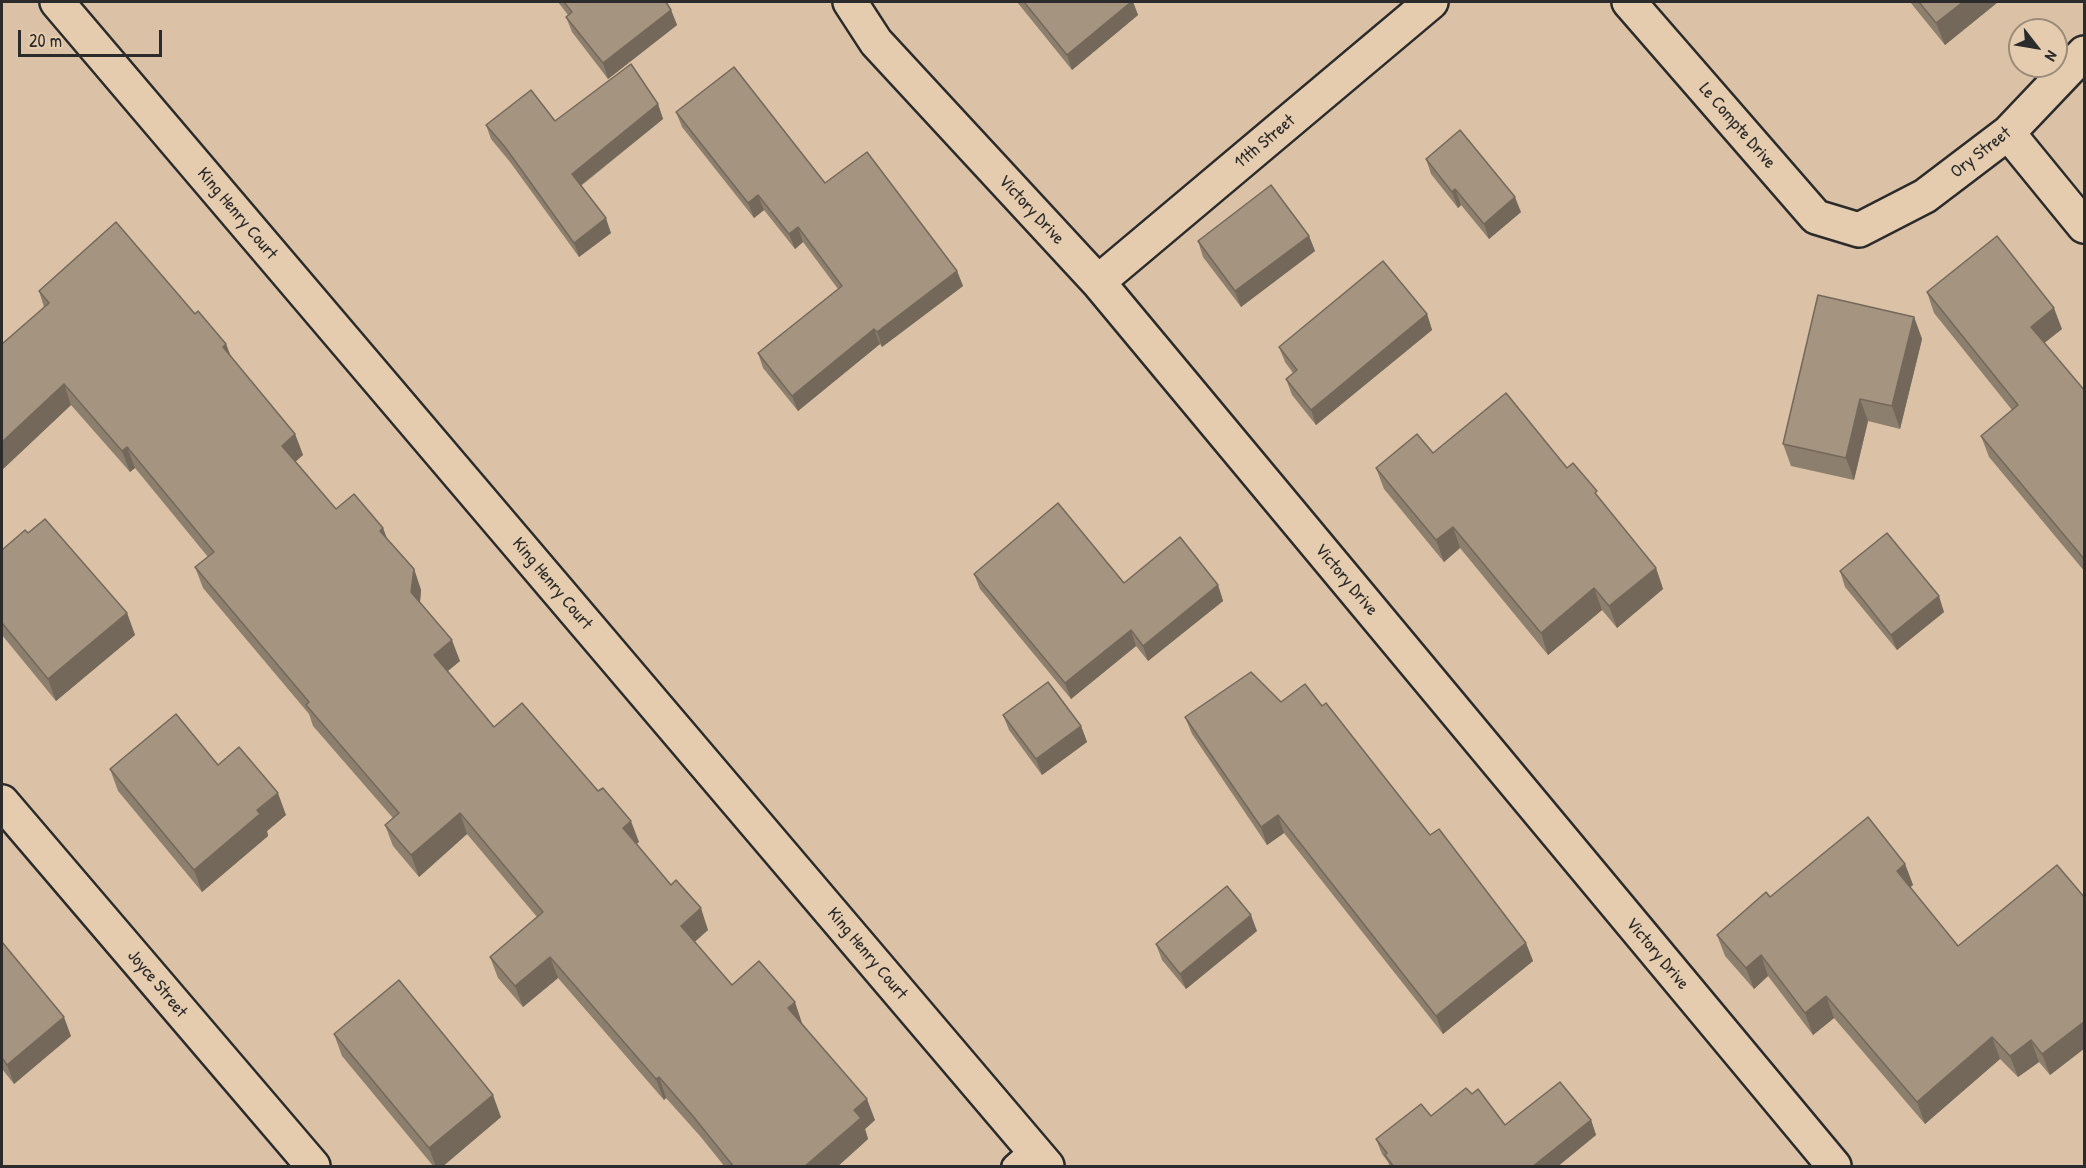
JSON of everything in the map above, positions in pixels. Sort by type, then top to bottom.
[{"type":"street","name":"King Henry Court","points":[[57,2],[1031,1161]]},
{"type":"street","name":"Victory Drive","points":[[850,2],[876,42],[1098,282],[1834,1167]]},
{"type":"street","name":"11th Street","points":[[1098,282],[1431,2]]},
{"type":"street","name":"Le Compte Drive","points":[[1629,2],[1816,217],[1859,230]]},
{"type":"street","name":"Ory Street","points":[[1859,230],[1925,196],[2008,133],[2085,53]]},
{"type":"street","points":[[2008,133],[2085,226]]},
{"type":"street","name":"Joyce Street","points":[[2,802],[313,1167]]},
{"type":"building","points":[[564,2],[666,2],[671,10],[603,63],[566,17],[572,12]]},
{"type":"building","points":[[1024,2],[1131,2],[1067,55]]},
{"type":"building","points":[[1919,2],[1963,2],[1936,23]]},
{"type":"building","points":[[631,64],[658,104],[572,174],[606,218],[574,243],[505,147],[486,125],[531,90],[555,121]]},
{"type":"building","points":[[734,67],[825,183],[867,152],[957,271],[877,332],[874,329],[792,396],[758,353],[842,286],[798,227],[789,234],[758,195],[748,203],[676,112]]},
{"type":"building","points":[[1460,130],[1515,197],[1484,224],[1455,189],[1452,192],[1426,159]]},
{"type":"building","points":[[1271,185],[1309,236],[1235,291],[1198,241]]},
{"type":"building","points":[[116,222],[195,314],[198,311],[226,344],[223,347],[295,434],[282,446],[336,509],[354,494],[383,528],[380,531],[414,569],[411,592],[452,640],[434,655],[494,727],[522,703],[598,791],[603,788],[631,821],[623,828],[671,885],[676,880],[701,908],[681,926],[732,985],[759,961],[795,1002],[788,1008],[867,1099],[854,1110],[861,1118],[804,1167],[734,1167],[659,1077],[656,1079],[550,957],[515,986],[490,957],[543,912],[460,813],[411,855],[385,825],[399,813],[306,705],[309,702],[195,567],[214,552],[127,447],[122,451],[64,384],[2,442],[2,344],[49,303],[39,291]]},
{"type":"building","points":[[1997,236],[2054,308],[2031,327],[2085,391],[2085,560],[1981,436],[2018,405],[1927,292]]},
{"type":"building","points":[[1383,261],[1427,314],[1311,410],[1286,379],[1297,370],[1279,347]]},
{"type":"building","points":[[1818,295],[1914,317],[1892,406],[1860,399],[1846,458],[1783,444]]},
{"type":"building","points":[[1506,393],[1567,468],[1573,463],[1597,491],[1595,493],[1656,568],[1609,606],[1594,588],[1541,633],[1453,527],[1436,540],[1376,468],[1417,434],[1433,453]]},
{"type":"building","points":[[1058,503],[1124,583],[1180,537],[1218,585],[1143,646],[1131,630],[1065,683],[974,574]]},
{"type":"building","points":[[45,519],[127,613],[48,679],[2,623],[2,550],[25,530],[28,533]]},
{"type":"building","points":[[1887,533],[1939,596],[1891,635],[1840,571]]},
{"type":"building","points":[[1251,672],[1281,702],[1305,684],[1322,706],[1326,703],[1430,835],[1439,829],[1526,943],[1436,1016],[1278,815],[1261,827],[1185,717]]},
{"type":"building","points":[[1048,682],[1081,726],[1036,759],[1003,715]]},
{"type":"building","points":[[176,714],[218,765],[239,747],[278,793],[257,810],[260,814],[194,870],[110,769]]},
{"type":"building","points":[[1868,817],[1905,864],[1897,871],[1958,946],[2057,865],[2085,898],[2085,1021],[2042,1054],[2031,1040],[2010,1056],[1992,1037],[1917,1102],[1826,996],[1805,1013],[1761,955],[1746,968],[1717,935],[1766,892],[1770,897]]},
{"type":"building","points":[[1227,886],[1251,915],[1180,974],[1156,944]]},
{"type":"building","points":[[2,942],[64,1017],[7,1065],[2,1058]]},
{"type":"building","points":[[399,980],[493,1095],[429,1148],[334,1034]]},
{"type":"building","points":[[1560,1082],[1591,1120],[1532,1167],[1394,1167],[1376,1139],[1421,1104],[1431,1116],[1466,1088],[1472,1094],[1478,1089],[1505,1125]]}]
